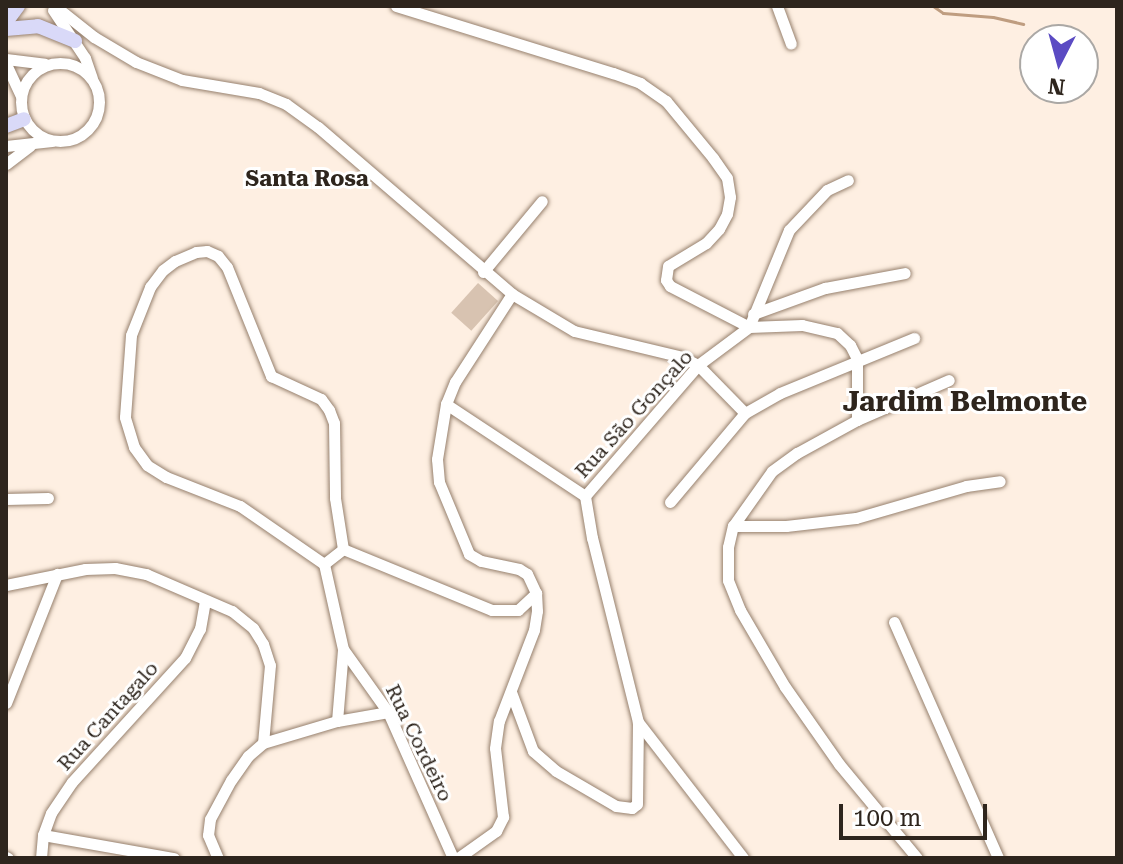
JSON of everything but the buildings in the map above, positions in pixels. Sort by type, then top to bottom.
[{"type":"main road","points":[[6,22],[18,6]]},
{"type":"main road","points":[[6,29],[38,26],[75,41]]},
{"type":"main road","points":[[6,126],[24,119]]},
{"type":"street","points":[[6,146],[30,146],[78,137],[96,119],[99,93],[75,41],[53,6]]},
{"type":"street","points":[[53,6],[94,37],[136,62],[182,80],[259,93],[286,104],[318,127],[512,294],[574,331],[682,357],[698,365],[745,413]]},
{"type":"street","points":[[396,6],[627,78],[666,101],[727,178],[730,197],[727,214],[719,229],[706,243],[668,266],[666,280],[670,286],[749,327],[802,325],[837,333],[850,345],[857,359],[857,420]]},
{"type":"street","points":[[777,6],[791,44]]},
{"type":"street","points":[[52,141],[35,133],[24,119],[21,96],[6,62],[73,65],[93,81]]},
{"type":"street","points":[[21,96],[30,76],[48,64]]},
{"type":"street","points":[[6,164],[30,146]]},
{"type":"street","points":[[749,327],[789,230],[827,190],[848,180]]},
{"type":"street","points":[[483,272],[542,201]]},
{"type":"street","points":[[207,251],[218,256],[227,267],[271,376],[321,399],[329,410],[334,423],[335,498],[343,549],[324,564],[240,506],[166,477],[147,465],[134,447],[125,417],[131,335],[150,287],[163,270],[175,261],[196,252],[207,251]]},
{"type":"street","points":[[753,314],[825,288],[905,273]]},
{"type":"street","points":[[456,858],[496,831],[503,817],[495,748],[499,721],[534,630],[536,593],[533,583],[519,569],[481,561],[469,554],[461,542],[439,482],[437,459],[446,404],[455,382],[512,294]]},
{"type":"street","name":"Rua São Gonçalo","points":[[585,496],[698,365],[749,327]]},
{"type":"street","points":[[670,502],[745,413],[780,393],[914,338]]},
{"type":"street","points":[[917,858],[839,764],[785,687],[740,610],[728,580],[728,547],[733,526],[772,471],[797,453],[857,420],[949,380]]},
{"type":"street","points":[[446,404],[585,496],[592,538],[638,722],[639,798],[632,808],[624,809],[556,771],[533,751],[511,692]]},
{"type":"street","points":[[733,526],[786,526],[856,518],[966,486],[1000,481]]},
{"type":"street","points":[[6,499],[48,498]]},
{"type":"street","points":[[343,549],[492,610],[518,610],[536,593]]},
{"type":"street","name":"Rua Cordeiro","points":[[324,564],[343,649],[337,721]]},
{"type":"street","points":[[6,585],[57,574],[115,568],[146,574],[232,611],[253,628],[263,644],[270,665],[263,743]]},
{"type":"street","points":[[6,703],[57,574]]},
{"type":"street","name":"Rua Cantagalo","points":[[41,858],[43,835],[51,813],[72,782],[195,645],[205,600]]},
{"type":"street","points":[[894,622],[998,858]]},
{"type":"street","name":"Rua Cordeiro","points":[[343,649],[388,712],[456,858]]},
{"type":"street","points":[[218,858],[208,835],[210,819],[231,780],[248,756],[263,743],[337,721],[388,712]]},
{"type":"street","points":[[638,722],[743,858]]},
{"type":"street","points":[[43,835],[174,858]]},
{"type":"shaded area","points":[[478,283],[498,301],[471,331],[451,313]]},
{"type":"waterway","points":[[933,6],[943,13],[993,17],[1023,24]]},
{"type":"district","name":"Santa Rosa","points":[[307,179]]},
{"type":"district","name":"Jardim Belmonte","points":[[965,402]]}]
